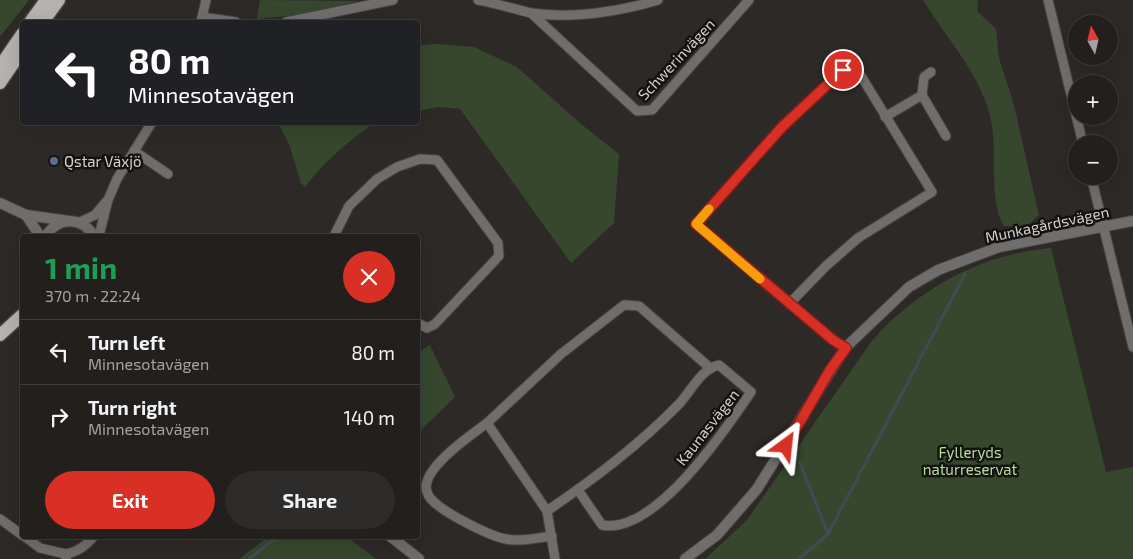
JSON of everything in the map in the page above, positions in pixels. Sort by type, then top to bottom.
[{"type":"main road","points":[[31,20],[46,0]]},
{"type":"main road","points":[[44,20],[59,0]]},
{"type":"main road","points":[[0,66],[20,37]]},
{"type":"main road","points":[[0,83],[20,54]]},
{"type":"main road","points":[[0,335],[20,317]]},
{"type":"street","points":[[201,20],[206,0]]},
{"type":"street","points":[[296,20],[393,0]]},
{"type":"street","name":"Schwerinvägen","points":[[478,0],[531,13],[564,14],[606,11],[658,0]]},
{"type":"street","name":"Schwerinvägen","points":[[531,13],[637,111],[644,112],[652,110],[749,0]]},
{"type":"street","points":[[1048,0],[1081,135]]},
{"type":"street","points":[[790,304],[826,266],[858,238],[932,192],[858,71],[843,70],[782,127],[696,224],[790,304],[833,340],[846,348]]},
{"type":"street","points":[[931,72],[924,77],[922,95],[946,136]]},
{"type":"street","points":[[885,117],[922,95]]},
{"type":"street","points":[[48,234],[56,225],[95,215],[108,200],[150,125]]},
{"type":"street","points":[[134,151],[168,174]]},
{"type":"street","points":[[339,234],[349,206],[377,179],[398,167],[420,159],[437,160],[498,244],[499,256],[435,324],[426,328],[420,324]]},
{"type":"street","points":[[1093,185],[1133,347]]},
{"type":"street","points":[[100,234],[108,200]]},
{"type":"street","points":[[0,203],[26,215],[73,222],[88,229],[92,234]]},
{"type":"street","points":[[26,215],[39,234]]},
{"type":"street","name":"Munkagårdsvägen","points":[[685,559],[717,534],[757,489],[846,348],[909,287],[938,270],[999,247],[1133,221]]},
{"type":"street","name":"Kaunasvägen","points":[[552,536],[518,541],[504,539],[487,533],[431,499],[426,488],[427,480],[435,468],[487,423],[561,354],[624,305],[639,306],[709,367],[719,365],[751,392],[707,454],[671,492],[640,515],[610,527],[602,525],[578,490]]},
{"type":"street","points":[[548,511],[621,458],[649,433],[680,402],[709,367]]},
{"type":"street","points":[[487,423],[548,511],[555,559]]},
{"type":"street","points":[[0,519],[20,534]]},
{"type":"street","points":[[27,539],[40,548],[66,556],[84,546],[91,539]]},
{"type":"street","points":[[394,539],[419,559]]},
{"type":"green space","points":[[0,0],[29,0],[0,37]]},
{"type":"green space","points":[[260,0],[358,1],[300,15],[257,19]]},
{"type":"green space","points":[[923,0],[978,0],[977,11],[996,29],[999,58],[1014,105],[1039,215],[1026,227],[1004,226],[996,201],[994,187],[994,143],[990,116],[985,100],[970,70]]},
{"type":"green space","points":[[439,44],[474,47],[517,67],[581,124],[619,154],[614,223],[571,263],[460,109],[438,107],[420,111],[420,45]]},
{"type":"green space","points":[[279,125],[371,125],[328,161],[305,187],[301,183],[289,144]]},
{"type":"green space","name":"Fylleryds naturreservat","points":[[1051,248],[1106,472],[1133,467],[1133,559],[705,559],[747,520],[871,342],[889,323],[930,291],[952,277],[975,266],[1025,252]]},
{"type":"green space","points":[[430,345],[455,397],[420,431],[420,351]]},
{"type":"green space","points":[[265,539],[350,539],[376,559],[239,559]]},
{"type":"waterway","points":[[799,559],[828,534],[965,274]]},
{"type":"waterway","points":[[800,463],[828,534]]},
{"type":"waterway","points":[[249,559],[274,539]]},
{"type":"slow traffic","points":[[709,209],[696,224],[760,279]]},
{"type":"place","name":"Qstar Växjö","points":[[54,161]]},
{"type":"route","points":[[786,446],[830,370],[846,348],[833,340],[696,224],[782,127],[843,70]]}]
